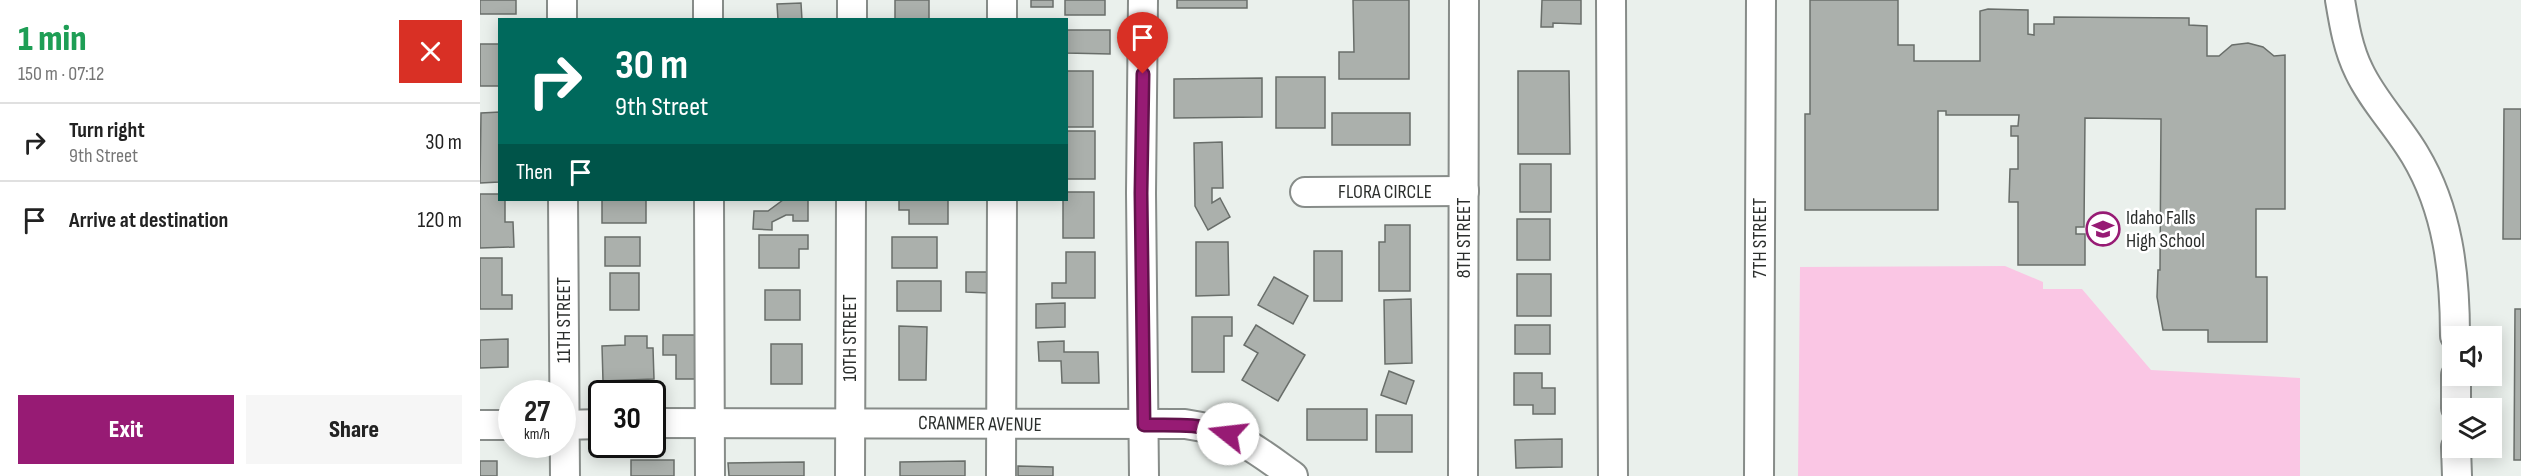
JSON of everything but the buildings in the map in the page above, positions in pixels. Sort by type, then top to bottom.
[{"type":"street","points":[[562,0],[562,18]]},
{"type":"street","points":[[708,0],[708,18]]},
{"type":"street","points":[[852,0],[852,18]]},
{"type":"street","points":[[1002,0],[1002,18]]},
{"type":"street","points":[[1143,0],[1141,193],[1144,476]]},
{"type":"street","name":"8TH STREET","points":[[1463,476],[1464,0]]},
{"type":"street","points":[[1611,0],[1613,476]]},
{"type":"street","name":"7TH STREET","points":[[1759,476],[1761,0]]},
{"type":"street","points":[[2340,0],[2345,32],[2358,70],[2415,154],[2432,190],[2451,255],[2455,293],[2455,326]]},
{"type":"street","name":"FLORA CIRCLE","points":[[1305,192],[1464,191]]},
{"type":"street","name":"11TH STREET","points":[[563,201],[564,380]]},
{"type":"street","points":[[709,201],[710,476]]},
{"type":"street","name":"10TH STREET","points":[[850,476],[851,201]]},
{"type":"street","points":[[1001,476],[1002,201]]},
{"type":"street","name":"CRANMER AVENUE","points":[[666,423],[1185,424],[1212,428],[1244,441],[1293,476]]},
{"type":"street","points":[[480,424],[498,425]]},
{"type":"street","name":"11TH STREET","points":[[565,458],[565,476]]},
{"type":"street","points":[[2456,458],[2457,476]]},
{"type":"shaded area","points":[[2005,266],[2043,282],[2043,289],[2082,289],[2151,370],[2300,378],[2300,476],[1798,476],[1800,267]]},
{"type":"place","name":"Idaho Falls High School","points":[[2103,229]]},
{"type":"route","points":[[1143,74],[1141,193],[1144,425],[1185,424],[1212,428],[1228,434]]}]
